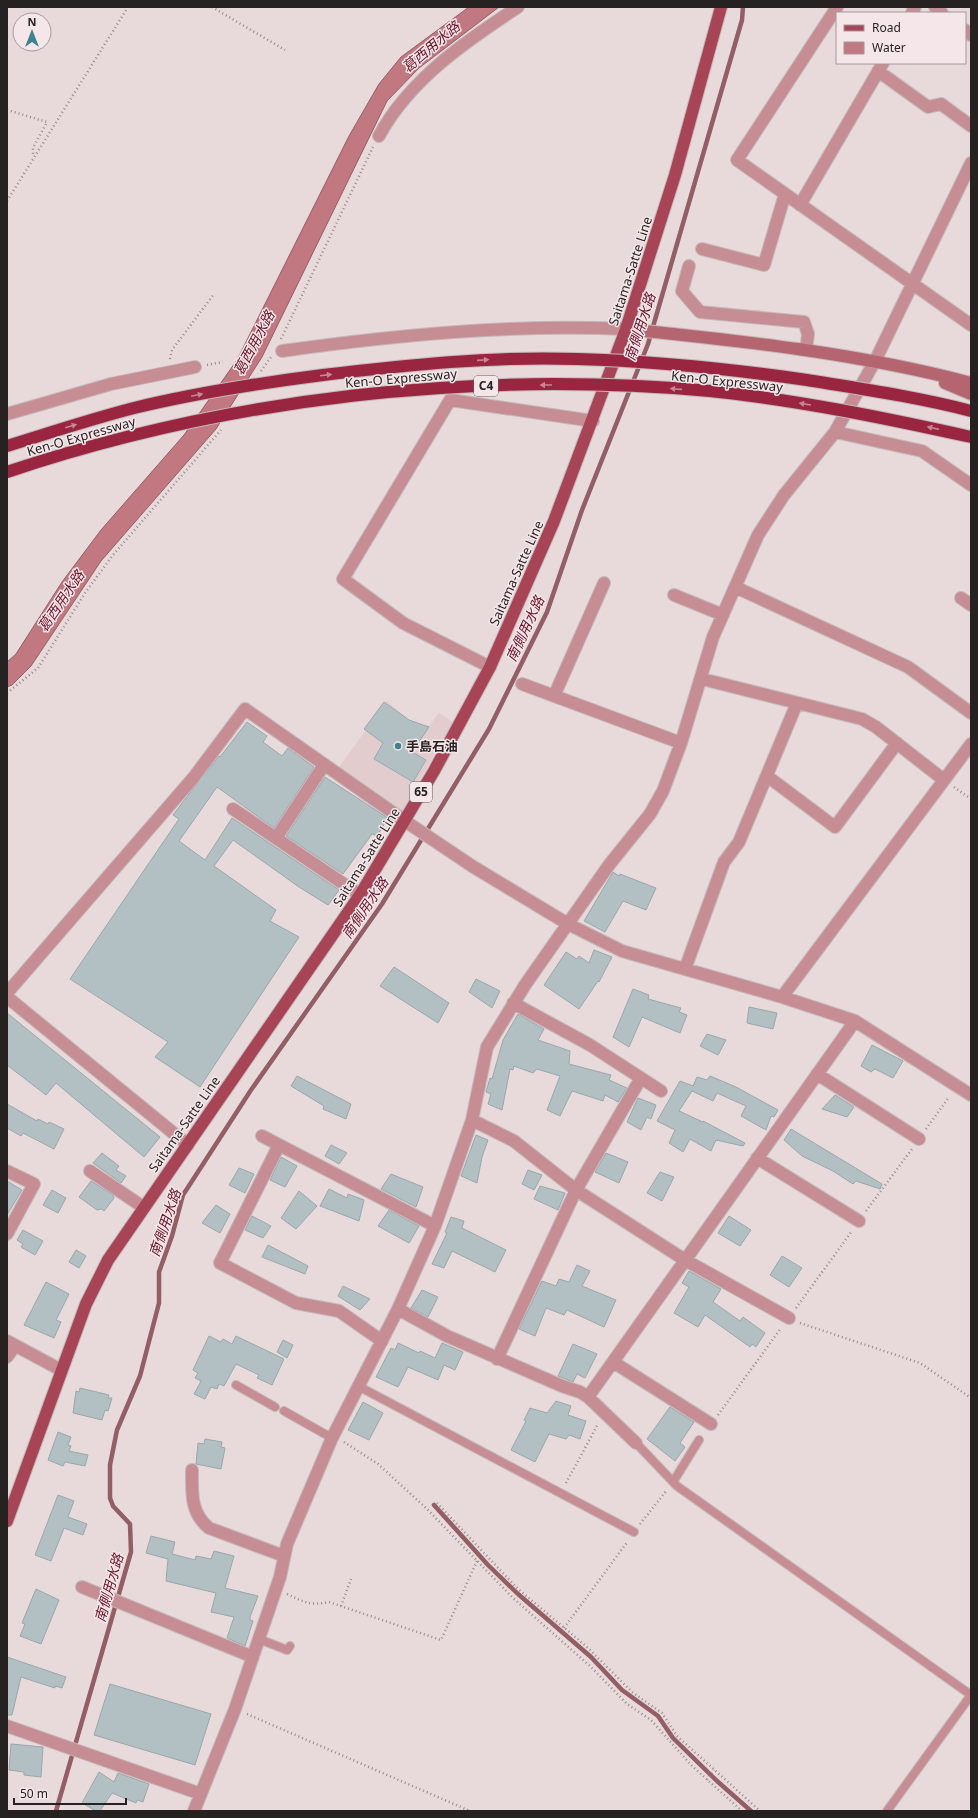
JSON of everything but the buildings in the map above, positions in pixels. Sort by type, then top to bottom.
[{"type":"highway","name":"Ken-O Expressway","points":[[7,446],[135,408],[283,380],[417,364],[493,360],[583,359],[658,363],[741,371],[885,392],[971,411]]},
{"type":"highway","name":"Ken-O Expressway","points":[[7,472],[156,429],[245,412],[345,398],[471,386],[576,385],[710,392],[840,410],[971,437]]},
{"type":"main road","name":"Saitama-Satte Line","points":[[7,1521],[86,1304],[112,1254],[143,1207],[188,1145],[360,895],[405,821],[467,712],[490,667],[554,521],[593,421],[626,329],[675,175],[721,7]]},
{"type":"street","points":[[379,136],[403,100],[420,82],[450,56],[518,7]]},
{"type":"street","points":[[837,7],[737,160],[971,325]]},
{"type":"street","points":[[800,205],[880,67],[928,107],[941,104],[971,126]]},
{"type":"street","points":[[194,1811],[235,1708],[253,1657],[276,1589],[287,1544],[332,1438],[398,1309],[435,1226],[472,1120],[487,1047],[513,1003],[609,865],[650,814],[663,791],[682,743],[713,638],[758,535],[784,495],[834,432],[875,361],[971,163]]},
{"type":"street","points":[[702,249],[764,265],[785,194]]},
{"type":"street","points":[[689,266],[682,290],[700,312],[804,322],[808,334],[806,350]]},
{"type":"street","points":[[282,351],[385,338],[492,329],[626,329],[744,341],[806,350],[911,368],[971,384]]},
{"type":"street","points":[[7,414],[111,384],[195,367]]},
{"type":"street","points":[[911,368],[971,394]]},
{"type":"street","points":[[490,667],[403,623],[343,578],[450,400],[593,421]]},
{"type":"street","points":[[834,432],[922,451],[971,485]]},
{"type":"street","points":[[554,696],[604,583]]},
{"type":"street","points":[[735,586],[908,667],[971,713]]},
{"type":"street","points":[[674,595],[723,615]]},
{"type":"street","points":[[702,679],[862,719],[876,726],[944,780]]},
{"type":"street","points":[[522,684],[682,743]]},
{"type":"street","points":[[685,969],[724,862],[739,842],[797,703]]},
{"type":"street","points":[[7,994],[194,777],[245,709],[472,866],[568,924],[622,951],[782,997],[855,1020],[958,1085],[971,1095]]},
{"type":"street","points":[[767,776],[834,827],[897,743]]},
{"type":"street","points":[[782,997],[971,744]]},
{"type":"street","points":[[276,838],[324,765]]},
{"type":"street","points":[[233,809],[360,895]]},
{"type":"street","points":[[7,997],[188,1145]]},
{"type":"street","points":[[513,1003],[590,1045],[662,1091]]},
{"type":"street","points":[[588,1397],[855,1020]]},
{"type":"street","points":[[817,1074],[919,1139]]},
{"type":"street","points":[[497,1359],[576,1190],[641,1078]]},
{"type":"street","points":[[472,1120],[514,1141],[576,1190],[685,1260],[789,1318]]},
{"type":"street","points":[[262,1136],[435,1226]]},
{"type":"street","points":[[279,1145],[220,1262],[296,1303],[339,1311],[382,1341]]},
{"type":"street","points":[[757,1158],[859,1221]]},
{"type":"street","points":[[7,1171],[34,1184],[7,1234]]},
{"type":"street","points":[[90,1171],[143,1207]]},
{"type":"street","points":[[398,1309],[447,1336],[497,1359],[580,1392],[588,1397],[636,1443]]},
{"type":"street","points":[[7,1357],[11,1344],[62,1370]]},
{"type":"street","points":[[613,1362],[711,1424]]},
{"type":"street","points":[[192,1470],[191,1493],[197,1514],[202,1522],[209,1528],[284,1556]]},
{"type":"street","points":[[82,1587],[253,1657]]},
{"type":"street","points":[[7,1726],[201,1794]]},
{"type":"lane","points":[[236,1385],[275,1407]]},
{"type":"lane","points":[[358,1386],[634,1532]]},
{"type":"lane","points":[[284,1411],[332,1438]]},
{"type":"lane","points":[[673,1482],[699,1440]]},
{"type":"lane","points":[[636,1443],[673,1482],[971,1695],[887,1811]]},
{"type":"lane","points":[[259,1639],[287,1650],[290,1646]]},
{"type":"path","points":[[7,201],[128,7]]},
{"type":"path","points":[[212,7],[285,50]]},
{"type":"path","points":[[7,110],[47,122],[33,148],[33,158]]},
{"type":"path","points":[[171,371],[170,355],[172,350],[214,294]]},
{"type":"path","points":[[944,780],[971,799]]},
{"type":"path","points":[[711,1424],[958,1085]]},
{"type":"path","points":[[789,1318],[792,1321],[920,1363],[971,1398]]},
{"type":"path","points":[[560,1494],[605,1413]]},
{"type":"path","points":[[332,1438],[343,1442],[378,1464],[426,1508],[513,1598],[590,1666],[627,1704],[651,1720],[692,1766],[742,1811]]},
{"type":"path","points":[[564,1628],[634,1532],[673,1482]]},
{"type":"path","points":[[437,1503],[518,1589],[564,1628],[632,1692],[662,1713],[677,1736],[760,1811]]},
{"type":"path","points":[[276,1589],[304,1602],[316,1605],[329,1602],[441,1640],[477,1560]]},
{"type":"path","points":[[341,1606],[351,1579]]},
{"type":"path","points":[[235,1708],[470,1811]]},
{"type":"path","points":[[707,1780],[714,1770]]},
{"type":"shaded area","points":[[387,701],[409,720],[428,727],[439,713],[453,722],[402,811],[339,767]]},
{"type":"water","name":"葛西用水路","points":[[469,7],[499,7],[419,68],[387,101],[262,357],[216,429],[101,561],[31,666],[12,685],[7,687],[7,662],[16,654],[62,582],[101,530],[184,435],[237,360],[349,136],[379,84],[401,57]]},
{"type":"waterway","name":"南側用水路","points":[[56,1811],[131,1552],[130,1524],[113,1506],[110,1498],[110,1465],[117,1430],[140,1376],[159,1303],[159,1272],[172,1236],[183,1195],[251,1090],[382,904],[489,729],[547,612],[582,510],[648,344],[742,20],[743,7]]},
{"type":"waterway","points":[[434,1505],[488,1565],[518,1594],[591,1657],[622,1690],[658,1716],[673,1738],[717,1781],[751,1811]]},
{"type":"place","name":"手島石油","points":[[398,746]]}]
